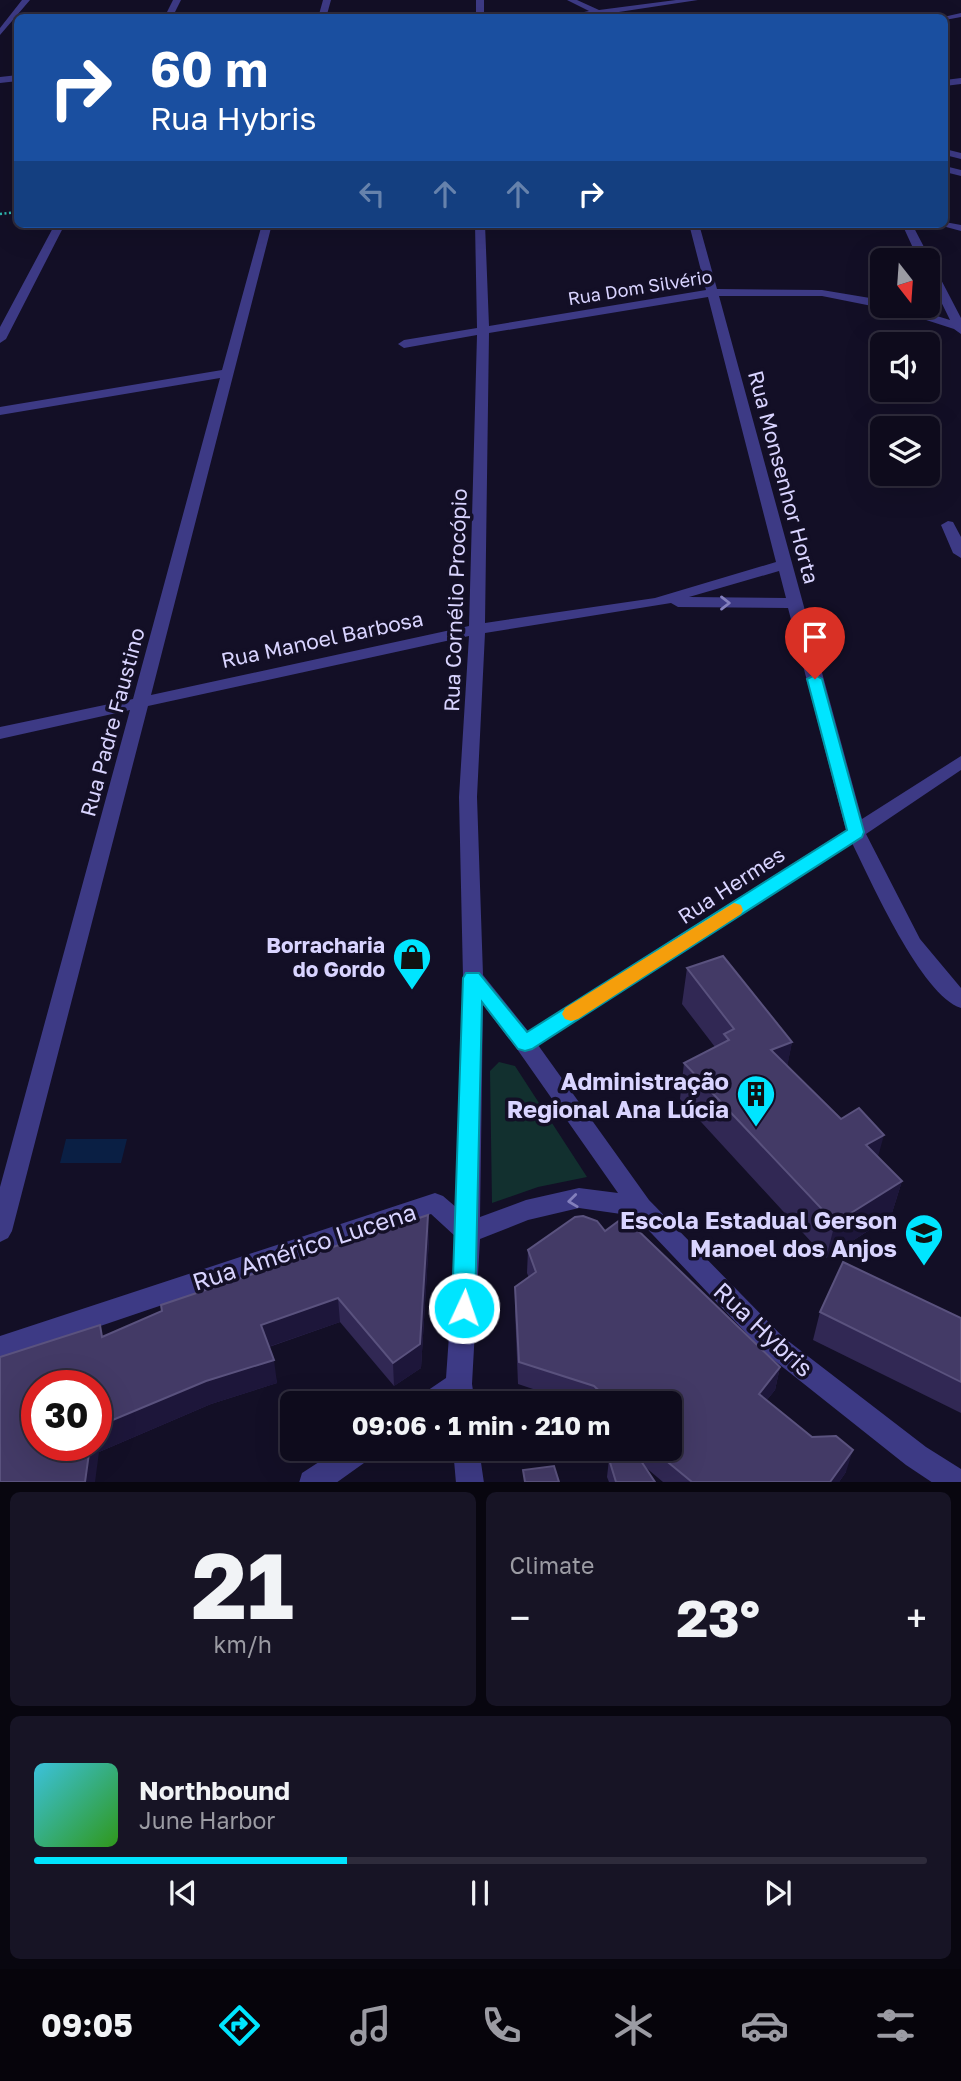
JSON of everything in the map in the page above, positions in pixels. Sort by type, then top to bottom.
[{"type":"street","points":[[15,14],[26,0]]},
{"type":"street","points":[[571,0],[598,13]]},
{"type":"street","points":[[590,14],[694,0]]},
{"type":"street","points":[[0,33],[14,15]]},
{"type":"street","points":[[0,338],[58,228]]},
{"type":"street","name":"Rua Padre Faustino","points":[[0,1231],[266,228]]},
{"type":"street","name":"Rua Cornélio Procópio","points":[[460,1391],[468,1233],[473,978],[468,797],[477,629],[482,331],[480,228]]},
{"type":"street","name":"Rua Monsenhor Horta","points":[[695,228],[856,832],[912,943],[961,1000]]},
{"type":"street","points":[[909,228],[919,248]]},
{"type":"street","points":[[940,289],[960,327]]},
{"type":"street","name":"Rua Dom Silvério","points":[[404,344],[714,292],[822,293],[870,302]]},
{"type":"street","points":[[930,318],[960,327]]},
{"type":"street","points":[[0,411],[228,373]]},
{"type":"street","points":[[948,525],[961,553]]},
{"type":"street","name":"Rua Manoel Barbosa","points":[[0,733],[141,700],[477,629],[657,602],[785,564]]},
{"type":"street","name":"Rua Manoel Barbosa","points":[[657,602],[794,603]]},
{"type":"street","name":"Rua Hermes","points":[[525,1043],[961,762]]},
{"type":"street","name":"Rua Hybris","points":[[473,978],[525,1043],[641,1207],[774,1345],[916,1457],[958,1482]]},
{"type":"street","points":[[468,1233],[526,1210],[579,1198],[641,1207]]},
{"type":"street","name":"Rua Américo Lucena","points":[[0,1348],[435,1203],[468,1233]]},
{"type":"street","points":[[312,1482],[344,1461]]},
{"type":"street","points":[[467,1461],[470,1482]]},
{"type":"green space","points":[[499,1062],[515,1066],[587,1177],[538,1187],[492,1203],[490,1071]]},
{"type":"water","points":[[66,1139],[127,1139],[121,1163],[60,1163]]},
{"type":"building","points":[[723,956],[792,1042],[771,1050],[841,1119],[859,1108],[884,1135],[866,1145],[902,1181],[835,1223],[684,1063],[729,1040],[724,1034],[734,1029],[687,968]]},
{"type":"building","points":[[428,1215],[420,1344],[393,1363],[338,1298],[261,1325],[274,1360],[206,1381],[112,1420],[112,1370],[21,1370],[21,1461],[88,1461],[85,1482],[0,1482],[0,1357],[100,1325],[102,1337],[162,1311],[161,1305]]},
{"type":"building","points":[[583,1216],[597,1221],[605,1231],[624,1217],[780,1367],[759,1394],[812,1437],[836,1436],[853,1450],[830,1482],[692,1482],[667,1461],[682,1461],[682,1391],[599,1391],[594,1386],[519,1362],[515,1287],[536,1272],[528,1250],[575,1217]]},
{"type":"building","points":[[843,1262],[961,1318],[961,1382],[820,1312]]},
{"type":"building","points":[[610,1461],[641,1461],[655,1482],[616,1482]]},
{"type":"building","points":[[554,1466],[559,1482],[525,1482],[523,1470]]},
{"type":"slow traffic","points":[[571,1014],[734,910]]},
{"type":"place","name":"Borracharia do Gordo","points":[[412,991]]},
{"type":"place","name":"Administração Regional Ana Lúcia","points":[[756,1128]]},
{"type":"place","name":"Escola Estadual Gerson Manoel dos Anjos","points":[[924,1267]]},
{"type":"route","points":[[464,1308],[473,978],[525,1043],[856,832],[815,679]]}]
